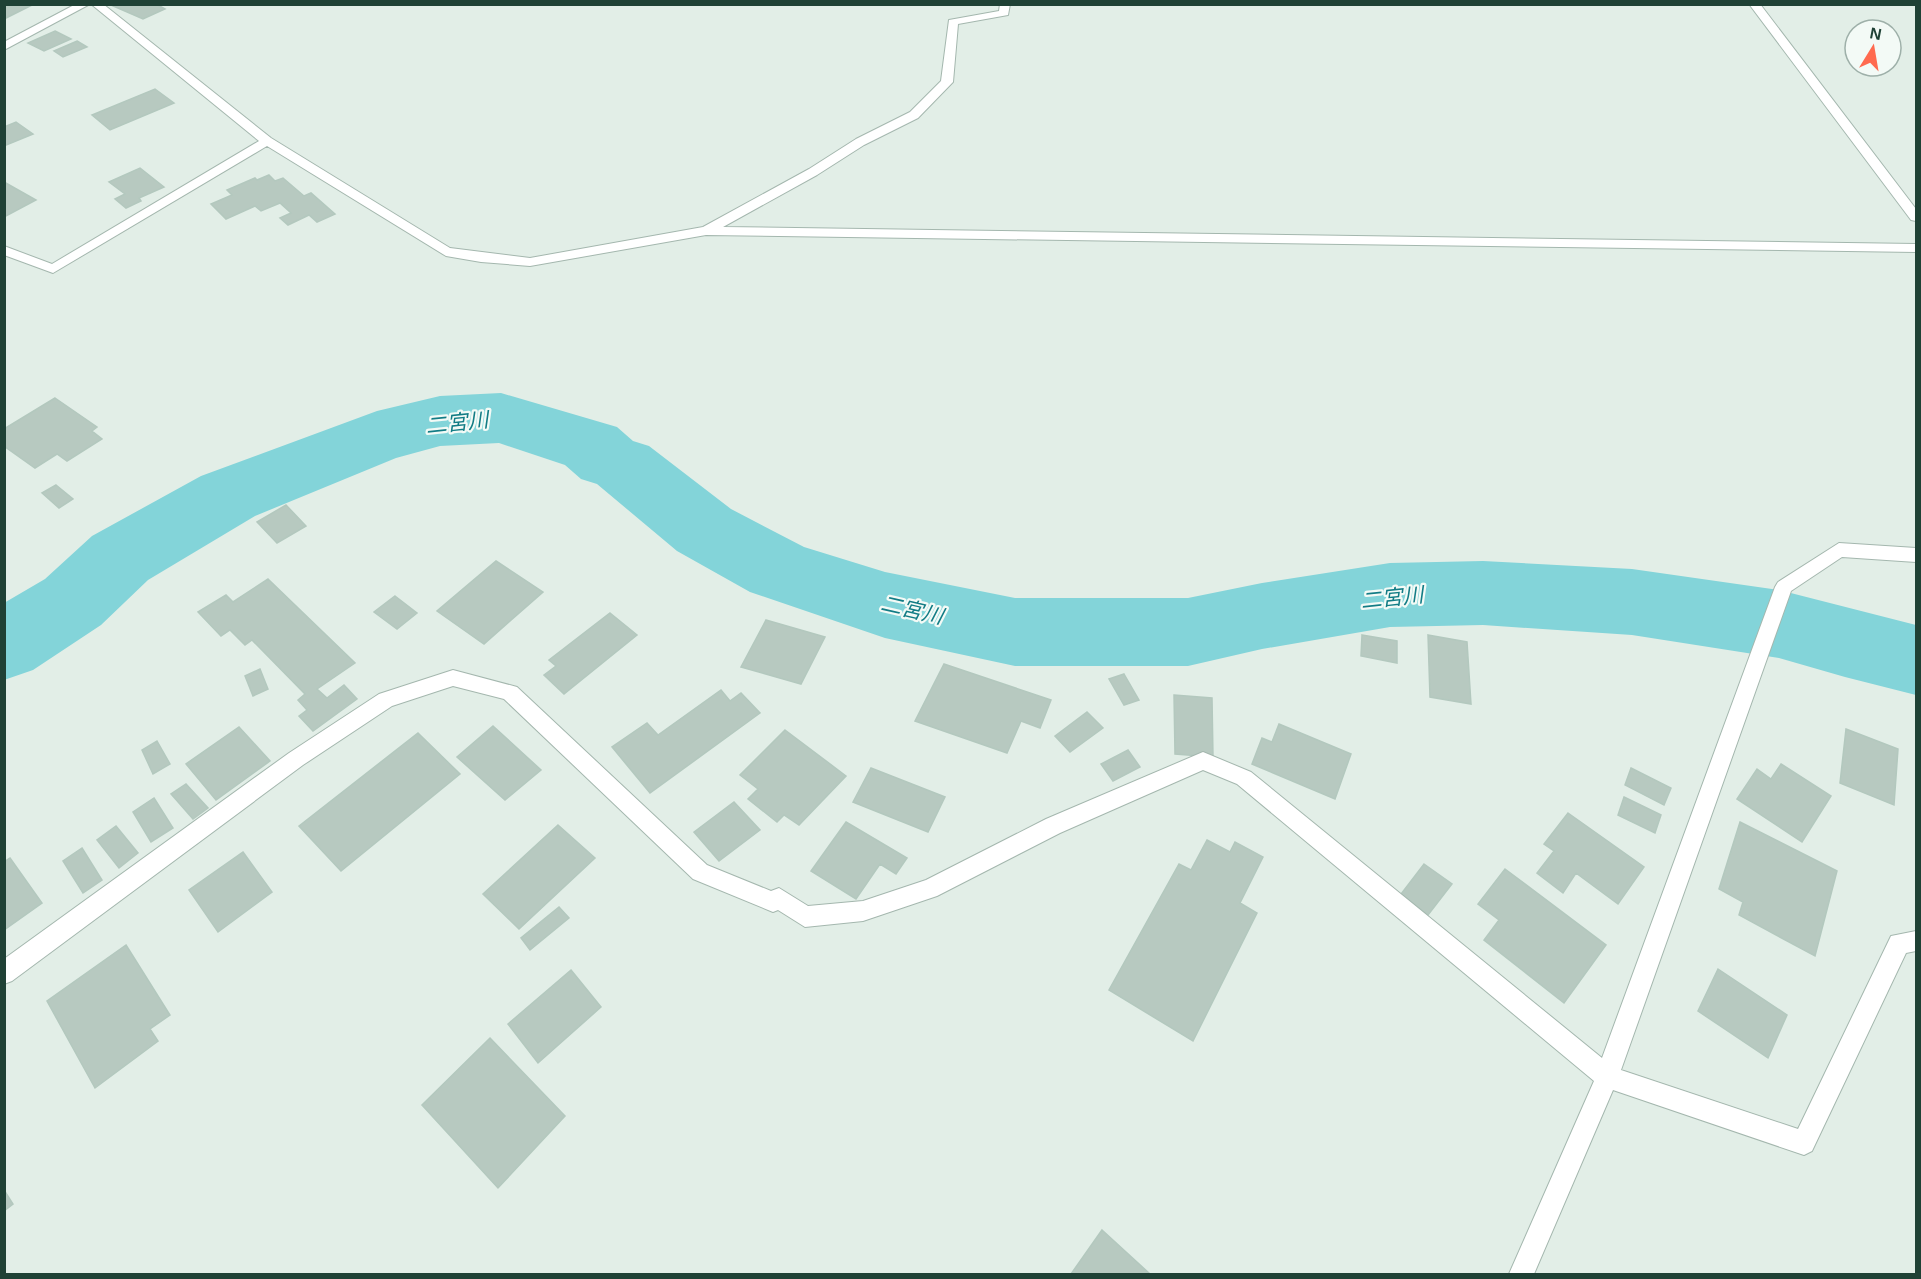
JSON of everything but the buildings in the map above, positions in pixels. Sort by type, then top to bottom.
[{"type":"street","points":[[4,47],[85,4]]},
{"type":"street","points":[[96,4],[267,141],[446,252],[481,258],[530,262],[706,231],[1917,248]]},
{"type":"street","points":[[706,231],[813,172],[860,142],[914,115],[947,82],[953,22],[1004,13],[1005,4]]},
{"type":"street","points":[[1754,4],[1917,217]]},
{"type":"street","points":[[4,250],[53,269],[267,141]]},
{"type":"street","points":[[1522,1275],[1607,1077],[1784,587],[1839,550],[1917,555]]},
{"type":"street","points":[[4,973],[296,759],[376,706],[386,700],[453,678],[510,693],[700,872],[773,902],[779,898],[806,917],[863,910],[930,889],[1053,826],[1203,761],[1244,778],[1607,1077],[1804,1143],[1899,944],[1917,941]]},
{"type":"waterway","name":"二宮川","points":[[4,646],[73,602],[120,558],[228,496],[377,437],[440,421],[501,418],[591,446],[607,460],[623,465],[704,530],[778,570],[885,605],[1015,632],[1188,632],[1262,616],[1390,595],[1483,593],[1632,602],[1779,624],[1916,660]]}]
